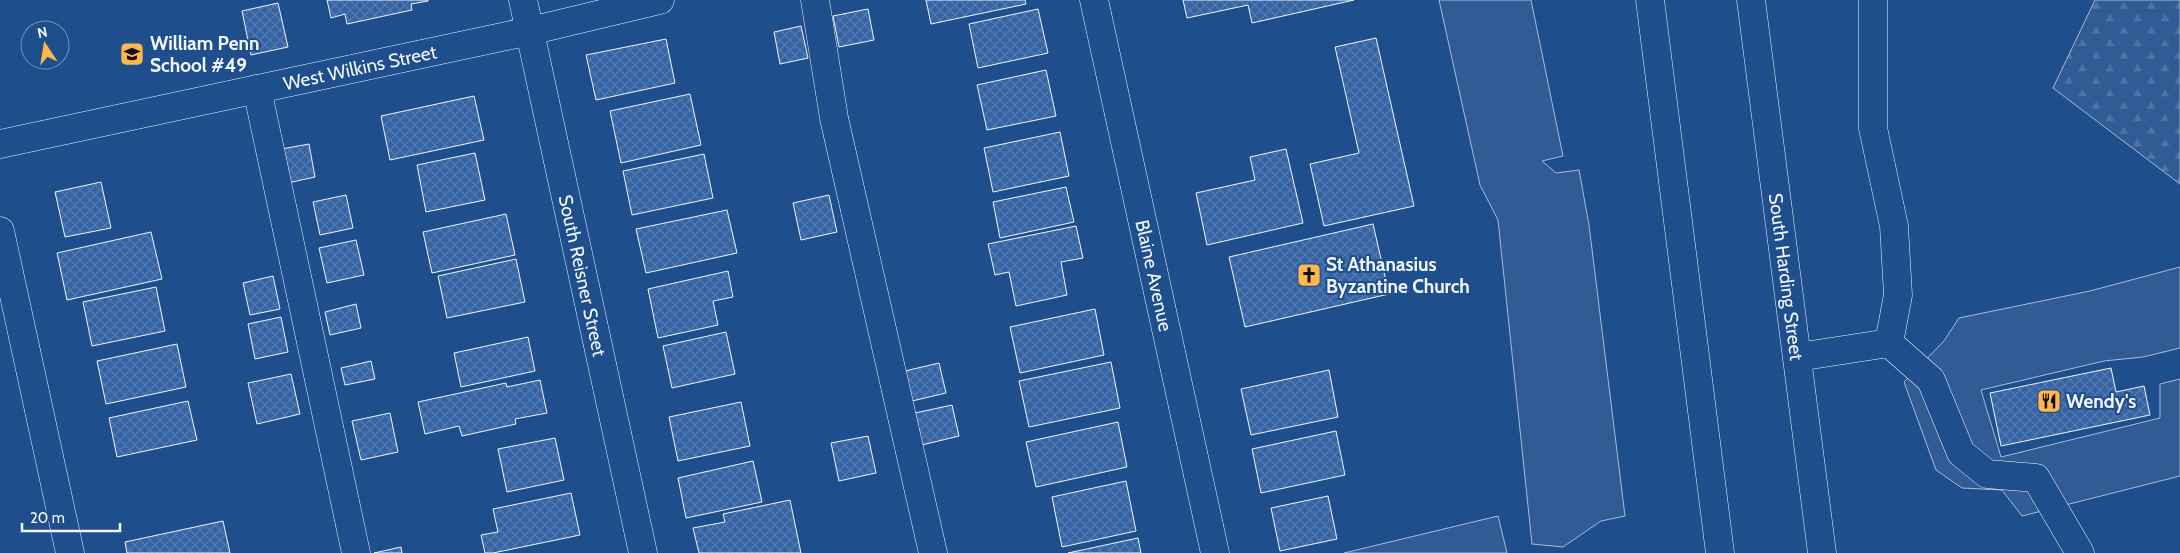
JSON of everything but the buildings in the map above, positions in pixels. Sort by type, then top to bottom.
[{"type":"street","name":"South Reisner Street","points":[[523,0],[643,553]]},
{"type":"street","name":"West Wilkins Street","points":[[0,144],[530,31],[660,0]]},
{"type":"street","points":[[814,0],[834,118],[932,553]]},
{"type":"street","name":"Blaine Avenue","points":[[1094,0],[1215,553]]},
{"type":"street","points":[[1650,0],[1720,553]]},
{"type":"street","name":"South Harding Street","points":[[1751,0],[1822,553]]},
{"type":"street","points":[[1873,0],[1873,128],[1894,226],[1898,296],[1889,343]]},
{"type":"street","points":[[257,89],[356,553]]},
{"type":"street","points":[[0,231],[70,553]]},
{"type":"street","points":[[1798,358],[1889,343]]},
{"type":"street","points":[[1889,343],[1931,380],[1961,453],[1987,474],[2036,478],[2080,553]]},
{"type":"green space","points":[[2095,0],[2180,0],[2180,184],[2053,88]]},
{"type":"shaded area","points":[[1439,0],[1531,0],[1563,156],[1542,161],[1556,173],[1579,170],[1589,225],[1625,516],[1601,521],[1563,547],[1532,544],[1498,220],[1480,185]]},
{"type":"shaded area","points":[[2180,267],[2180,348],[2143,357],[2104,361],[1981,390],[2001,457],[2160,418],[2160,384],[2180,379],[2180,476],[2022,516],[2002,490],[1962,488],[1936,470],[1904,382],[1944,341],[1959,318],[2090,291]]},
{"type":"shaded area","points":[[1498,516],[1507,553],[1344,553]]},
{"type":"place","name":"William Penn School #49","points":[[132,54]]},
{"type":"place","name":"St Athanasius Byzantine Church","points":[[1309,275]]},
{"type":"place","name":"Wendy's","points":[[2049,401]]}]
